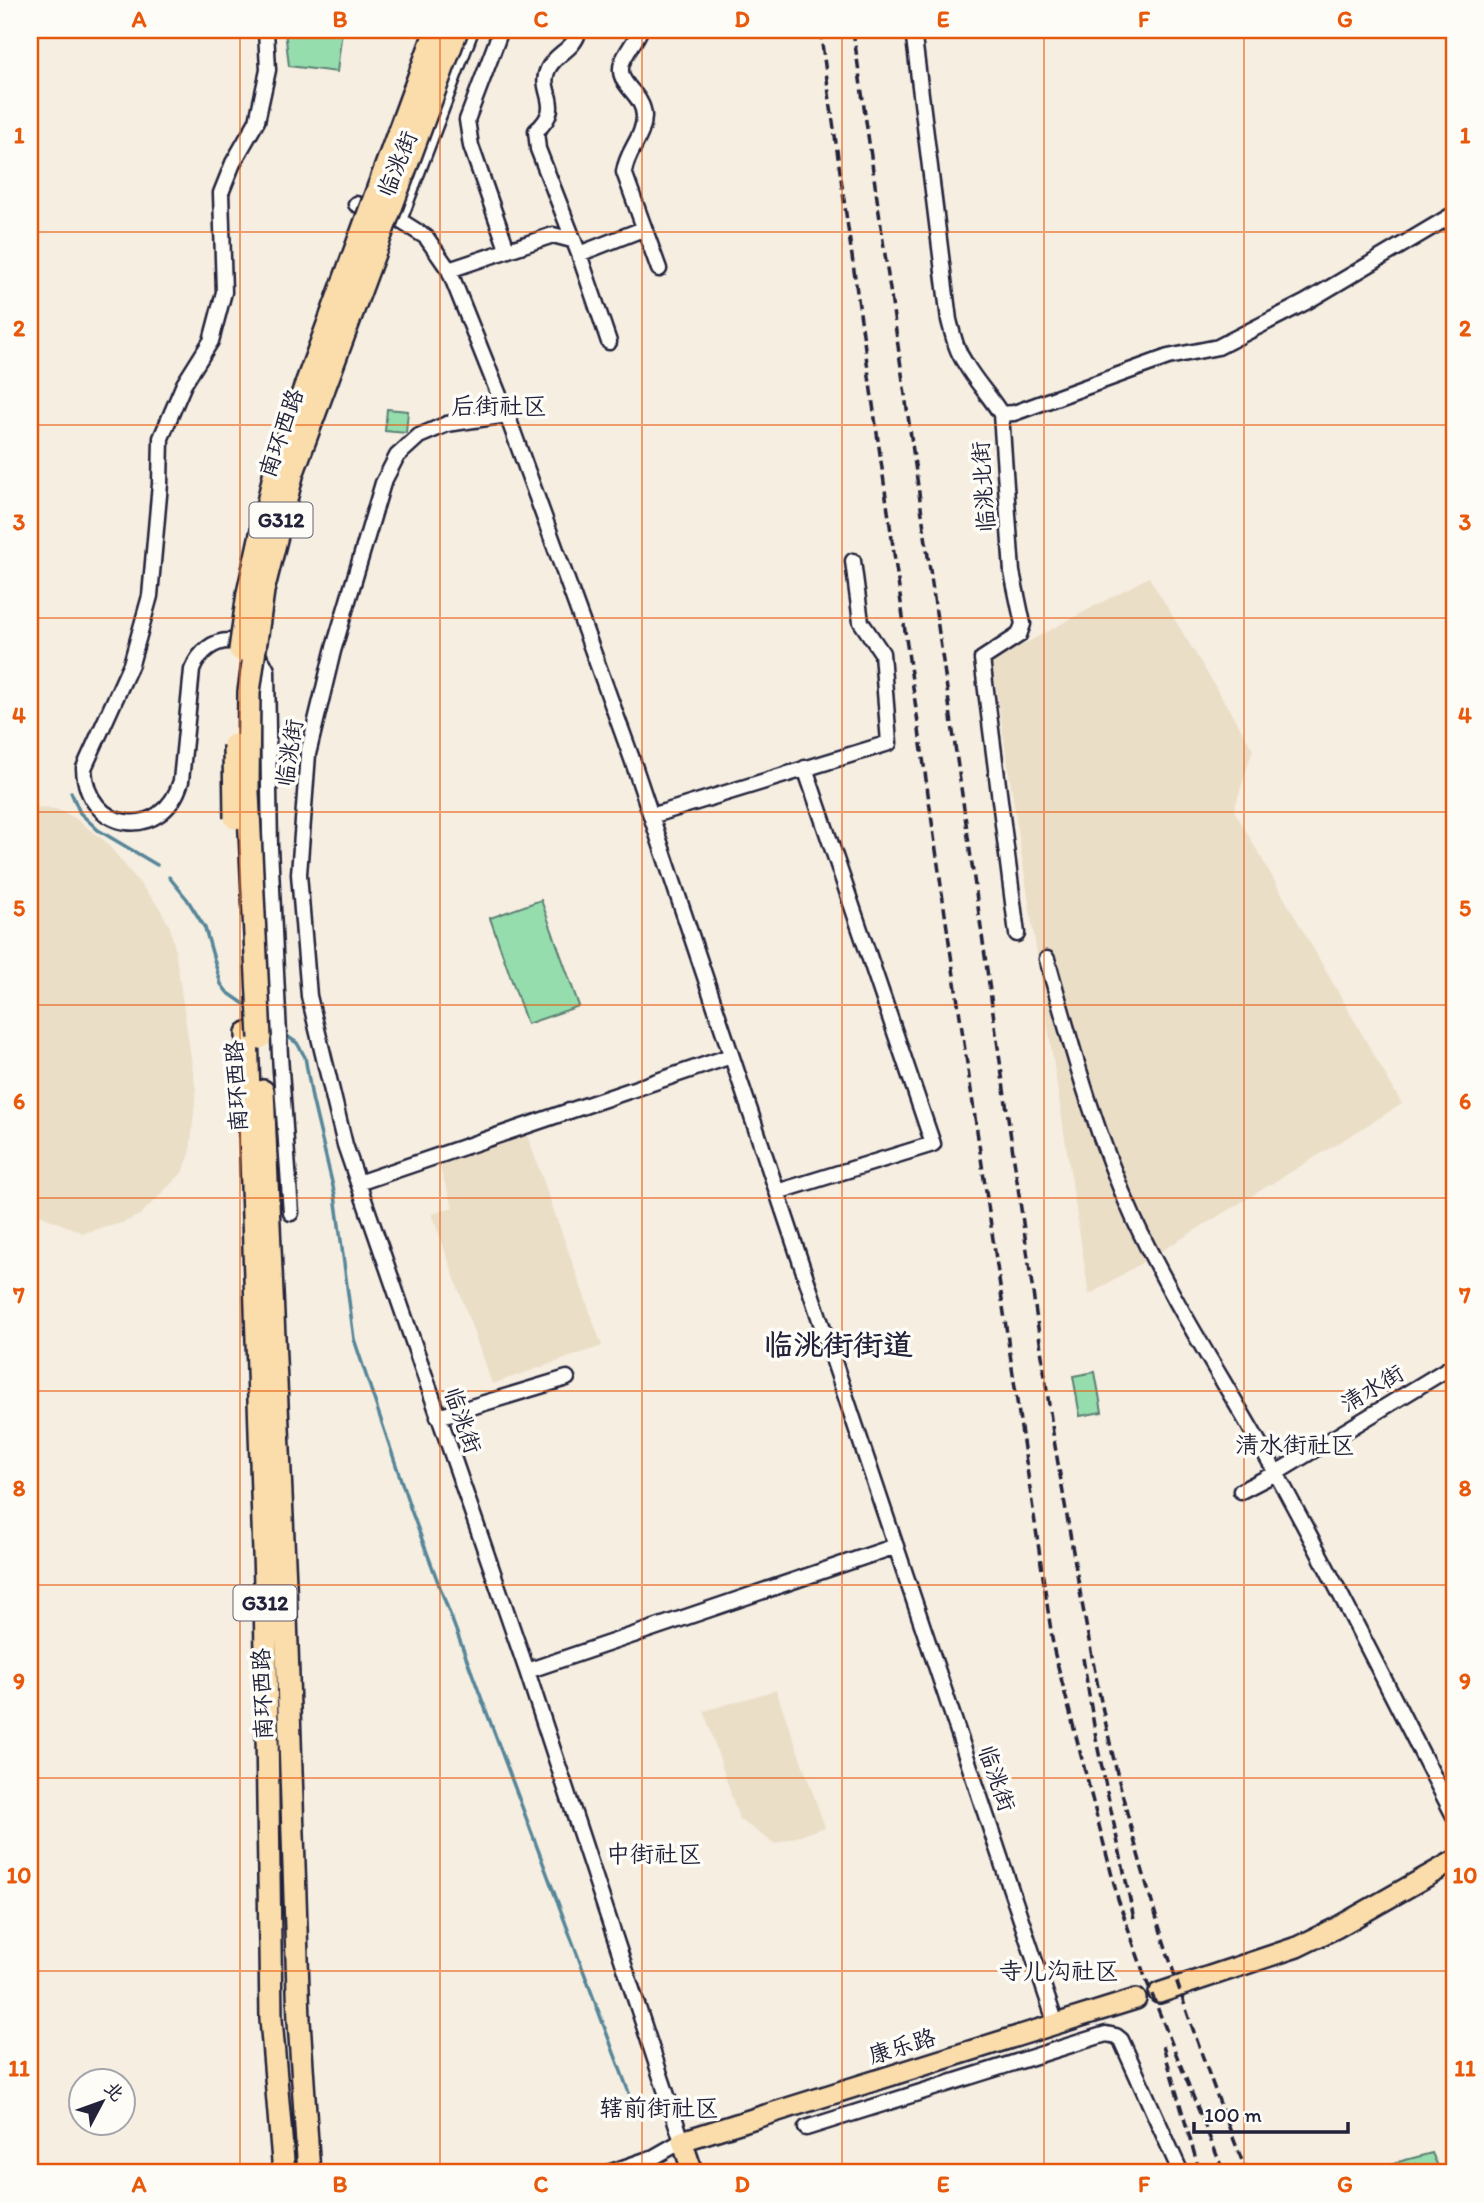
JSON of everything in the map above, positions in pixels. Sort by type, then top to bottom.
[{"type":"highway","name":"南环西路","points":[[254,1036],[233,789],[235,692],[248,593],[276,466],[436,30]]},
{"type":"highway","name":"南环西路","points":[[309,2173],[275,1584],[254,1036],[248,792],[249,692],[263,591],[293,472],[457,30]]},
{"type":"highway","name":"南环西路","points":[[275,1584],[271,2019],[284,2173]]},
{"type":"main road","points":[[1158,1993],[1297,1947],[1454,1861]]},
{"type":"main road","name":"康乐路","points":[[682,2141],[1136,1999]]},
{"type":"main road","points":[[682,2141],[693,2173]]},
{"type":"street","points":[[266,30],[268,70],[257,121],[233,163],[221,193],[223,292],[211,341],[184,384],[161,438],[160,484],[150,596],[131,664],[84,768],[90,798],[99,810],[127,823],[156,817],[168,808],[181,781],[192,670],[197,659],[206,649],[229,641],[242,643],[262,658],[267,670],[270,847],[291,1213]]},
{"type":"street","name":"临洮街","points":[[471,30],[399,220],[426,237],[449,270],[507,415],[651,816],[1056,2024]]},
{"type":"street","points":[[500,30],[467,120],[471,146],[507,249]]},
{"type":"street","points":[[579,30],[569,49],[548,68],[546,82],[551,108],[548,117],[536,131],[538,149],[579,254],[608,342]]},
{"type":"street","points":[[640,30],[624,58],[621,73],[623,80],[640,101],[644,113],[643,126],[626,160],[624,172],[659,269]]},
{"type":"street","name":"临洮北街","points":[[912,30],[949,320],[955,345],[965,364],[988,392],[1001,414],[1013,572],[1023,624],[1018,635],[982,659],[1017,934]]},
{"type":"street","points":[[356,204],[399,220]]},
{"type":"street","points":[[1001,414],[1014,413],[1168,357],[1218,347],[1306,302],[1454,214]]},
{"type":"street","points":[[579,254],[643,229]]},
{"type":"street","points":[[449,270],[553,234],[572,240]]},
{"type":"street","name":"临洮街","points":[[507,415],[447,424],[419,436],[397,456],[383,482],[333,651],[308,754],[299,874],[309,996],[345,1145],[527,1671],[682,2141]]},
{"type":"street","points":[[651,816],[889,743],[882,653],[861,622],[853,561]]},
{"type":"street","points":[[777,1192],[933,1144],[805,768]]},
{"type":"street","points":[[1047,959],[1083,1090],[1109,1162],[1135,1221],[1184,1316],[1276,1473],[1454,1816]]},
{"type":"street","points":[[358,1183],[732,1056]]},
{"type":"street","name":"清水街","points":[[1241,1491],[1276,1473],[1454,1365]]},
{"type":"street","points":[[438,1417],[567,1378]]},
{"type":"street","points":[[527,1671],[896,1546]]},
{"type":"street","points":[[806,2128],[1103,2035],[1112,2035],[1121,2040],[1181,2173]]},
{"type":"street","points":[[608,2173],[654,2157],[682,2141]]},
{"type":"shaded area","points":[[1149,577],[1253,749],[1234,810],[1402,1104],[1089,1295],[992,661]]},
{"type":"shaded area","points":[[30,808],[56,809],[75,818],[106,842],[159,907],[170,927],[175,949],[196,1091],[190,1154],[182,1173],[140,1215],[122,1223],[83,1233],[30,1211]]},
{"type":"shaded area","points":[[526,1132],[602,1346],[492,1384],[432,1214],[453,1207],[438,1163]]},
{"type":"shaded area","points":[[776,1690],[825,1827],[775,1844],[739,1819],[704,1711]]},
{"type":"green space","points":[[285,30],[342,30],[337,72],[289,66]]},
{"type":"green space","points":[[387,409],[408,411],[406,433],[385,431]]},
{"type":"green space","points":[[541,900],[579,1006],[527,1024],[490,918]]},
{"type":"green space","points":[[1095,1372],[1102,1412],[1080,1416],[1073,1376]]},
{"type":"green space","points":[[1432,2153],[1441,2173],[1357,2173]]},
{"type":"waterway","points":[[71,792],[80,813],[98,830],[157,865]]},
{"type":"waterway","points":[[169,877],[205,928],[221,984],[227,992],[250,1008]]},
{"type":"waterway","points":[[284,1034],[297,1043],[305,1057],[335,1195],[354,1339],[411,1510],[638,2117]]},
{"type":"railway","points":[[820,30],[948,935],[1054,1651],[1118,1899],[1145,1977],[1224,2173]]},
{"type":"railway","points":[[853,30],[1054,1440],[1086,1623],[1114,1760],[1137,1852],[1196,2037],[1247,2173]]},
{"type":"railway","points":[[1083,1658],[1097,1744],[1134,1919]]},
{"type":"railway","points":[[1163,2046],[1200,2173]]},
{"type":"district","name":"后街社区","points":[[499,406]]},
{"type":"district","name":"临洮街街道","points":[[838,1345]]},
{"type":"district","name":"清水街社区","points":[[1295,1445]]},
{"type":"district","name":"中街社区","points":[[654,1854]]},
{"type":"district","name":"寺儿沟社区","points":[[1059,1971]]},
{"type":"district","name":"辖前街社区","points":[[659,2108]]}]
